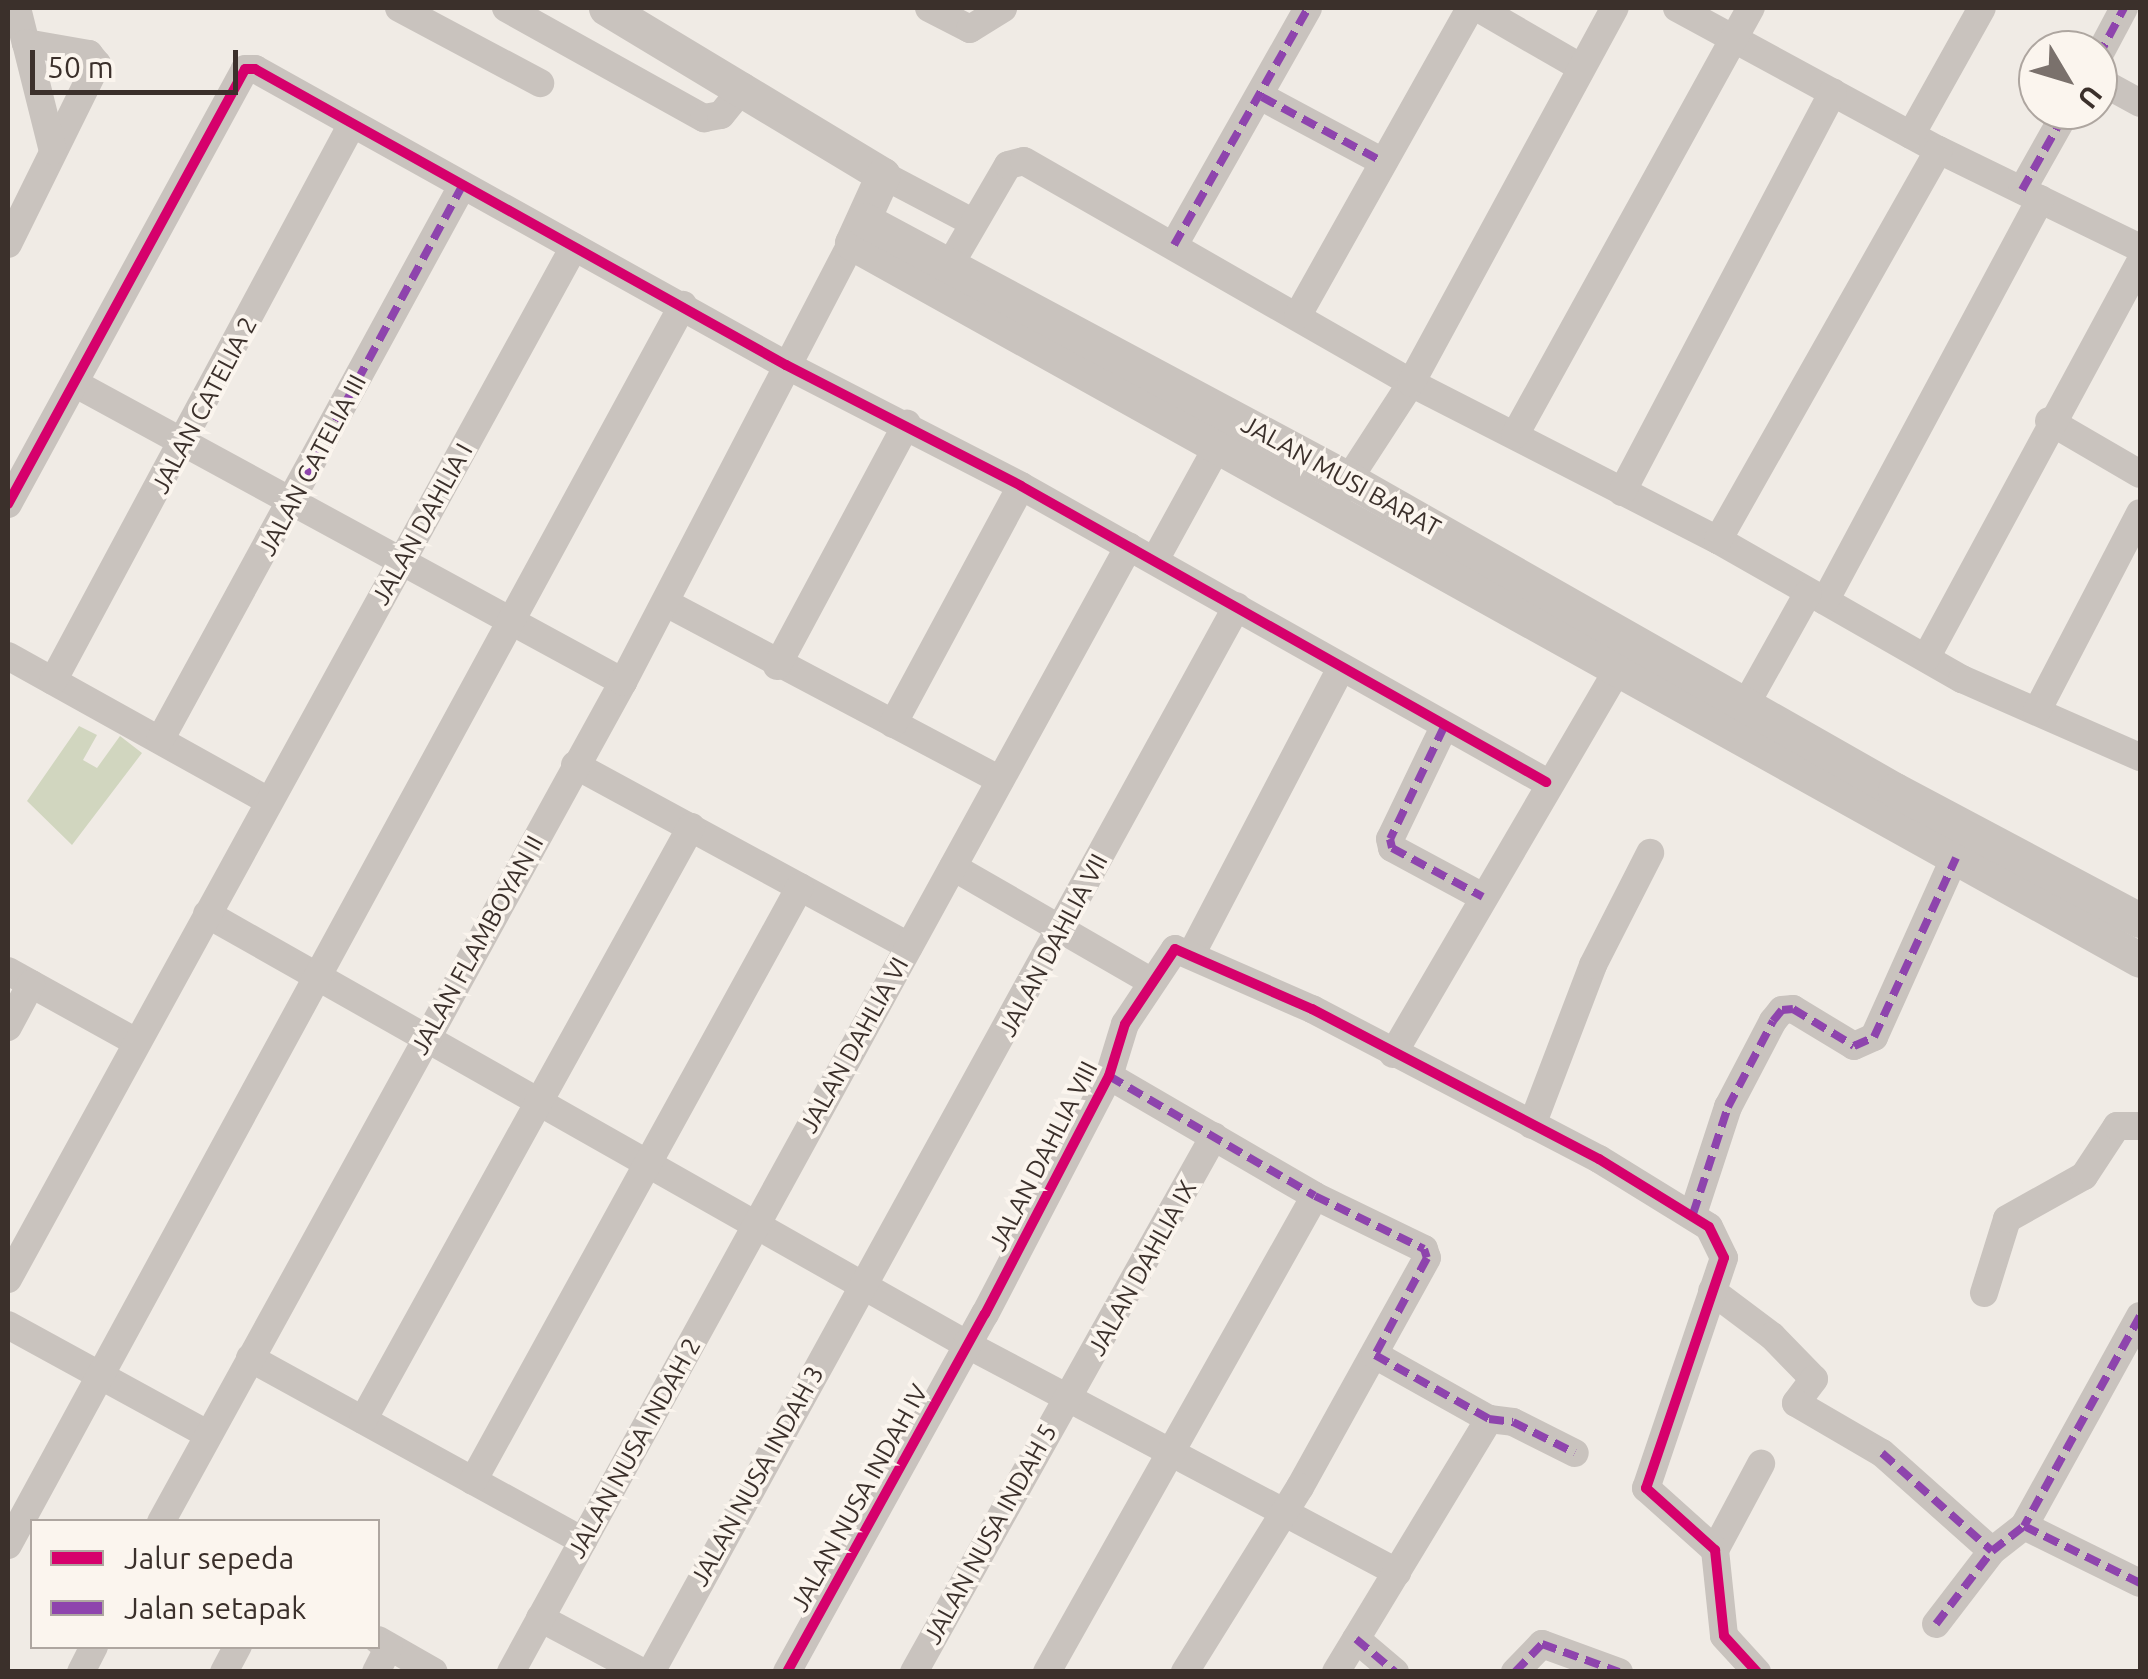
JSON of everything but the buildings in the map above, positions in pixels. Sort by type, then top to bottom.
[{"type":"street","points":[[16,8],[53,152]]},
{"type":"street","points":[[399,8],[540,83]]},
{"type":"street","points":[[506,8],[704,118],[721,116],[744,87]]},
{"type":"street","points":[[606,8],[744,87],[883,175],[972,222]]},
{"type":"street","points":[[929,8],[970,29],[1002,8]]},
{"type":"street","points":[[1174,245],[1262,97],[1308,8]]},
{"type":"street","points":[[1298,315],[1474,8],[1580,68]]},
{"type":"street","points":[[1328,513],[1411,383],[1615,8]]},
{"type":"street","points":[[1677,8],[1939,150],[2140,248]]},
{"type":"street","points":[[1516,436],[1751,8]]},
{"type":"street","points":[[1911,135],[1982,8]]},
{"type":"street","points":[[8,244],[98,64],[89,54],[26,43]]},
{"type":"street","points":[[8,504],[245,69],[683,305],[786,365],[1022,486],[1546,782]]},
{"type":"street","points":[[2118,91],[2140,103]]},
{"type":"street","points":[[1622,492],[1833,92]]},
{"type":"street","points":[[1262,97],[1383,162]]},
{"type":"street","name":"JALAN CATELIA 2","points":[[53,681],[185,444],[351,126]]},
{"type":"street","points":[[1739,719],[1817,597],[2032,194],[2059,130]]},
{"type":"street","points":[[1718,540],[1939,150]]},
{"type":"street","points":[[951,263],[1008,165],[1024,160],[1411,383],[1718,540],[1926,658],[2037,711],[2139,753]]},
{"type":"street","points":[[858,232],[883,175]]},
{"type":"street","name":"JALAN CATELIA III","points":[[160,740],[461,188]]},
{"type":"street","name":"JALAN MUSI BARAT","points":[[858,232],[951,263],[1348,479],[1739,719],[1962,843],[2140,960]]},
{"type":"street","name":"JALAN MUSI BARAT","points":[[858,232],[1216,449],[1616,673],[1739,719]]},
{"type":"street","name":"JALAN FLAMBOYAN II","points":[[167,1519],[207,1434],[666,602],[858,232]]},
{"type":"street","name":"JALAN DAHLIA I","points":[[8,1279],[574,247]]},
{"type":"street","points":[[1926,658],[2050,421],[2140,262]]},
{"type":"street","points":[[8,1545],[683,305]]},
{"type":"street","points":[[76,384],[402,562],[508,625],[623,682]]},
{"type":"street","points":[[2050,421],[2140,474]]},
{"type":"street","points":[[776,666],[907,424]]},
{"type":"street","points":[[1155,560],[1216,449]]},
{"type":"street","points":[[893,724],[1022,486]]},
{"type":"street","points":[[2037,711],[2140,513]]},
{"type":"street","name":"JALAN DAHLIA VI","points":[[756,1224],[1129,546]]},
{"type":"street","points":[[666,602],[776,666],[1000,780]]},
{"type":"street","name":"JALAN DAHLIA VII","points":[[864,1281],[883,1258],[1237,606]]},
{"type":"street","points":[[8,656],[268,801]]},
{"type":"street","points":[[1340,668],[1192,952],[1532,1125],[1693,1214],[1709,1228],[1724,1258],[1646,1488],[1715,1550]]},
{"type":"street","points":[[1394,1054],[1546,782],[1616,673]]},
{"type":"street","points":[[1444,727],[1390,839],[1392,848],[1483,897]]},
{"type":"street","points":[[575,765],[908,946]]},
{"type":"street","points":[[363,1420],[691,827]]},
{"type":"street","points":[[1693,1214],[1728,1107],[1773,1021],[1782,1010],[1793,1009],[1854,1046],[1874,1036],[1962,843]]},
{"type":"street","name":"JALAN MUSI BARAT","points":[[1962,843],[2140,920]]},
{"type":"street","points":[[1532,1125],[1593,964],[1650,853]]},
{"type":"street","points":[[954,867],[1149,980]]},
{"type":"street","points":[[473,1481],[800,887]]},
{"type":"street","points":[[207,914],[651,1160],[966,1344],[1397,1572]]},
{"type":"street","name":"JALAN DAHLIA VIII","points":[[966,1344],[1109,1076],[1125,1024],[1149,980],[1175,949],[1192,952]]},
{"type":"street","points":[[8,1027],[19,978],[136,1042]]},
{"type":"street","points":[[1109,1076],[1315,1196],[1424,1249],[1422,1269],[1375,1355],[1185,1672]]},
{"type":"street","points":[[1984,1293],[2007,1219],[2084,1176],[2116,1126],[2140,1126]]},
{"type":"street","name":"JALAN DAHLIA IX","points":[[1066,1398],[1214,1136]]},
{"type":"street","points":[[1047,1672],[1315,1196]]},
{"type":"street","name":"JALAN NUSA INDAH 2","points":[[511,1672],[756,1224]]},
{"type":"street","name":"JALAN NUSA INDAH 3","points":[[651,1672],[864,1281]]},
{"type":"street","points":[[1712,1290],[1772,1336],[1814,1380],[1796,1403],[1882,1453],[1992,1551]]},
{"type":"street","points":[[1936,1624],[1992,1551],[2024,1526],[2140,1316]]},
{"type":"street","points":[[8,1325],[207,1434]]},
{"type":"street","name":"JALAN NUSA INDAH IV","points":[[787,1672],[966,1344]]},
{"type":"street","points":[[1375,1355],[1489,1418],[1513,1422],[1575,1453]]},
{"type":"street","points":[[250,1358],[583,1541]]},
{"type":"street","name":"JALAN NUSA INDAH 5","points":[[914,1672],[1066,1398]]},
{"type":"street","points":[[1336,1672],[1489,1418]]},
{"type":"street","points":[[1757,1672],[1724,1636],[1715,1550],[1760,1464]]},
{"type":"street","points":[[2024,1526],[2140,1583]]},
{"type":"street","points":[[540,1618],[642,1672]]},
{"type":"street","points":[[1356,1639],[1395,1672]]},
{"type":"street","points":[[1515,1672],[1542,1644],[1619,1672]]},
{"type":"street","points":[[80,1672],[92,1649]]},
{"type":"street","points":[[224,1672],[236,1649]]},
{"type":"street","points":[[381,1653],[434,1672]]},
{"type":"green space","points":[[79,726],[97,735],[83,760],[97,768],[120,736],[142,753],[72,845],[27,801]]},
{"type":"marked path","points":[[1174,245],[1308,8]]},
{"type":"marked path","points":[[2112,30],[2124,8]]},
{"type":"marked path","points":[[1262,97],[1383,162]]},
{"type":"marked path","points":[[2022,190],[2056,130]]},
{"type":"marked path","points":[[292,502],[461,188]]},
{"type":"marked path","points":[[1444,727],[1390,839],[1392,848],[1483,897]]},
{"type":"marked path","points":[[1693,1214],[1728,1107],[1773,1021],[1782,1010],[1793,1009],[1854,1046],[1874,1037],[1956,858]]},
{"type":"marked path","points":[[1109,1076],[1315,1196],[1424,1249],[1427,1258],[1375,1355],[1489,1419],[1513,1422],[1575,1453]]},
{"type":"marked path","points":[[2140,1316],[2024,1526],[2140,1583]]},
{"type":"marked path","points":[[1882,1453],[1992,1551]]},
{"type":"marked path","points":[[1936,1624],[1992,1551],[2024,1526]]},
{"type":"marked path","points":[[1356,1639],[1395,1672]]},
{"type":"marked path","points":[[1515,1672],[1542,1644],[1619,1672]]},
{"type":"cycle path","points":[[8,504],[245,69],[255,69],[786,365],[1021,486],[1546,782]]},
{"type":"cycle path","points":[[787,1672],[985,1314],[1109,1076],[1125,1024],[1175,949],[1312,1009],[1599,1159],[1709,1227],[1724,1258],[1646,1488],[1715,1550],[1724,1636],[1757,1672]]}]
